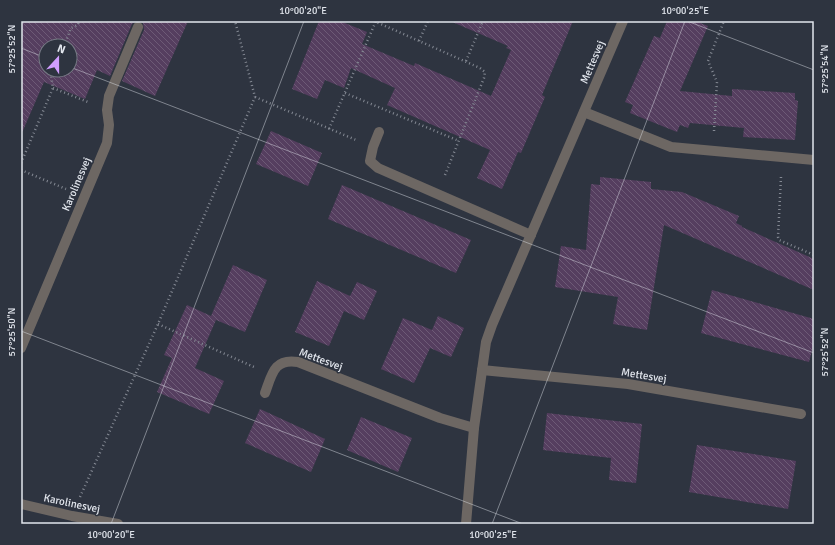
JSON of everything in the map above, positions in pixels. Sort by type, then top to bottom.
[{"type":"street","name":"Mettesvej","points":[[466,524],[474,428],[486,342],[492,324],[623,21]]},
{"type":"street","name":"Karolinesvej","points":[[21,348],[107,143],[109,126],[107,110],[109,96],[138,27]]},
{"type":"street","points":[[584,112],[671,147],[814,160]]},
{"type":"street","points":[[379,132],[373,147],[370,161],[378,168],[531,235]]},
{"type":"street","name":"Mettesvej","points":[[265,393],[276,367],[282,362],[289,360],[298,362],[440,418],[474,428]]},
{"type":"street","name":"Mettesvej","points":[[482,370],[628,384],[800,414]]},
{"type":"street","name":"Karolinesvej","points":[[21,504],[72,516],[118,524]]},
{"type":"path","points":[[67,38],[71,28],[78,25],[79,21]]},
{"type":"path","points":[[72,516],[158,324],[255,96],[236,21]]},
{"type":"path","points":[[329,129],[375,21],[480,68],[484,72],[484,78],[437,194]]},
{"type":"path","points":[[419,41],[428,21]]},
{"type":"path","points":[[466,61],[483,21]]},
{"type":"path","points":[[713,151],[717,85],[708,61],[724,21]]},
{"type":"path","points":[[21,163],[53,88],[51,78]]},
{"type":"path","points":[[53,88],[107,110]]},
{"type":"path","points":[[345,93],[458,141]]},
{"type":"path","points":[[255,96],[373,147]]},
{"type":"path","points":[[783,157],[778,238],[779,240],[814,255]]},
{"type":"path","points":[[21,170],[84,197]]},
{"type":"path","points":[[158,324],[272,375]]},
{"type":"building","points":[[21,21],[136,21],[132,24],[110,76],[97,70],[85,99],[44,82],[21,135]]},
{"type":"building","points":[[140,21],[188,21],[155,96],[122,81],[144,30],[143,23]]},
{"type":"building","points":[[319,21],[340,21],[367,32],[362,44],[414,66],[415,63],[491,96],[511,50],[506,48],[508,46],[450,21],[573,21],[542,95],[545,97],[521,153],[518,152],[502,189],[477,178],[490,150],[387,105],[395,88],[351,68],[344,88],[325,80],[317,99],[292,89]]},
{"type":"building","points":[[667,21],[695,21],[708,26],[680,91],[732,96],[732,89],[795,93],[795,100],[798,101],[795,140],[743,137],[744,128],[690,123],[688,128],[680,125],[677,132],[630,113],[633,105],[625,102],[654,36],[660,38]]},
{"type":"building","points":[[271,131],[322,153],[308,186],[256,164]]},
{"type":"building","points":[[600,177],[651,182],[651,189],[682,192],[739,216],[736,223],[742,227],[814,259],[814,290],[664,225],[647,330],[613,324],[618,297],[555,287],[561,246],[586,250],[591,184],[600,185]]},
{"type":"building","points":[[342,185],[471,240],[456,273],[328,219]]},
{"type":"building","points":[[233,265],[267,280],[245,332],[216,320],[195,368],[224,381],[209,414],[157,392],[172,358],[164,355],[187,305],[211,316]]},
{"type":"building","points":[[317,281],[350,296],[357,282],[377,291],[364,320],[344,311],[329,346],[295,332]]},
{"type":"building","points":[[712,290],[814,319],[814,343],[809,362],[701,333]]},
{"type":"building","points":[[438,316],[464,328],[451,357],[430,348],[414,383],[381,369],[403,318],[432,330]]},
{"type":"building","points":[[260,409],[325,439],[311,472],[245,443]]},
{"type":"building","points":[[547,413],[642,424],[636,483],[609,480],[611,458],[543,450]]},
{"type":"building","points":[[361,417],[412,438],[398,472],[347,450]]},
{"type":"building","points":[[697,445],[796,461],[788,509],[689,492]]}]
